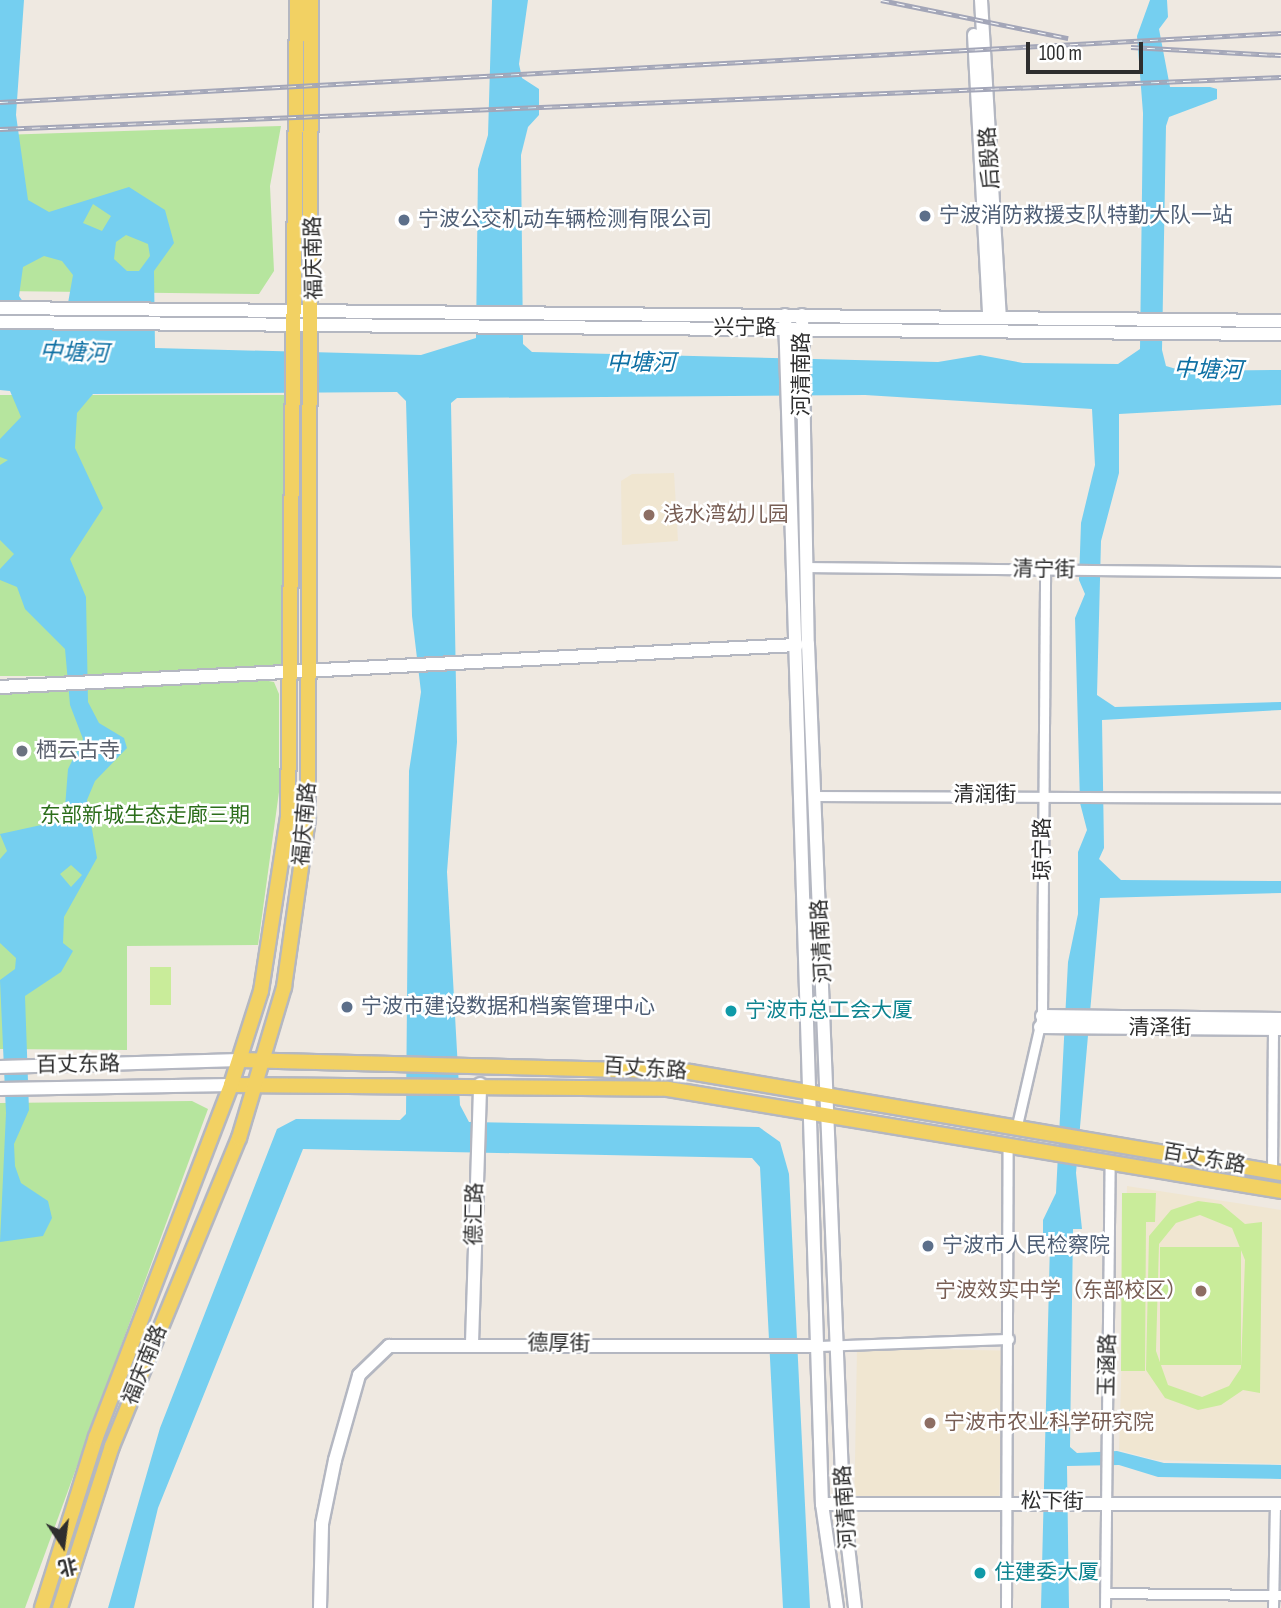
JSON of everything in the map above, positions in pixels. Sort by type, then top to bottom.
[{"type":"main road","name":"福庆南路","points":[[42,1608],[96,1437],[231,1086],[261,991],[288,816],[297,0]]},
{"type":"main road","name":"福庆南路","points":[[60,1608],[112,1446],[257,1085],[284,987],[308,819],[314,397],[311,0]]},
{"type":"main road","name":"后殷路","points":[[972,0],[995,316]]},
{"type":"main road","name":"后殷路","points":[[981,0],[995,316]]},
{"type":"main road","points":[[0,307],[1281,321]]},
{"type":"main road","name":"河清南路","points":[[785,315],[791,645],[814,1112],[822,1504],[837,1608]]},
{"type":"main road","name":"河清南路","points":[[802,315],[808,644],[830,1114],[843,1502],[855,1608]]},
{"type":"main road","name":"兴宁路","points":[[0,322],[1281,334]]},
{"type":"main road","points":[[0,687],[312,670],[461,665],[808,644]]},
{"type":"main road","name":"清泽街","points":[[1041,1022],[1278,1025]]},
{"type":"main road","name":"百丈东路","points":[[0,1067],[240,1060],[645,1067],[813,1091],[1277,1172]]},
{"type":"main road","name":"百丈东路","points":[[0,1089],[463,1084],[645,1087],[830,1114],[1281,1191]]},
{"type":"main road","name":"德汇路","points":[[472,1343],[480,1084]]},
{"type":"main road","name":"德厚街","points":[[320,1608],[322,1524],[359,1375],[389,1346],[472,1343],[817,1346]]},
{"type":"main road","name":"松下街","points":[[822,1504],[1007,1501],[1278,1504]]},
{"type":"street","name":"清宁街","points":[[807,567],[1281,572]]},
{"type":"street","name":"琼宁路","points":[[1017,1125],[1041,1022],[1045,570]]},
{"type":"street","name":"清润街","points":[[815,796],[1281,798]]},
{"type":"street","points":[[1277,1172],[1278,1025]]},
{"type":"street","points":[[1006,1608],[1008,1144]]},
{"type":"street","name":"玉涵路","points":[[1105,1608],[1110,1163]]},
{"type":"street","name":"德厚街","points":[[817,1346],[1009,1339]]},
{"type":"street","points":[[1273,1608],[1277,1595],[1278,1504]]},
{"type":"street","points":[[1106,1593],[1277,1595]]},
{"type":"shaded area","name":"浅水湾幼儿园","points":[[674,473],[678,541],[622,545],[621,481],[632,474]]},
{"type":"shaded area","name":"宁波效实中学（东部校区）","points":[[1127,1186],[1281,1210],[1281,1464],[1156,1460],[1119,1450]]},
{"type":"shaded area","name":"宁波市农业科学研究院","points":[[857,1348],[1002,1351],[999,1500],[854,1497]]},
{"type":"green space","points":[[281,126],[270,186],[274,271],[259,294],[0,291],[0,135]]},
{"type":"green space","points":[[0,395],[285,395],[285,676],[0,676]]},
{"type":"green space","name":"东部新城生态走廊三期","points":[[258,679],[274,682],[279,694],[279,792],[258,945],[127,946],[127,1050],[0,1049],[0,694]]},
{"type":"green space","points":[[150,967],[171,967],[171,1005],[150,1005]]},
{"type":"green space","points":[[192,1101],[208,1109],[25,1608],[0,1608],[0,1103]]},
{"type":"green space","points":[[1122,1193],[1156,1193],[1155,1222],[1146,1222],[1145,1371],[1121,1371]]},
{"type":"green space","points":[[1198,1201],[1221,1204],[1245,1224],[1262,1222],[1260,1393],[1243,1390],[1221,1405],[1198,1410],[1165,1398],[1146,1370],[1149,1236],[1171,1210]],"holes":[[[1200,1215],[1232,1228],[1245,1260],[1241,1368],[1229,1386],[1202,1397],[1168,1385],[1156,1351],[1159,1244],[1176,1223]]]},
{"type":"green space","points":[[1160,1247],[1241,1247],[1241,1365],[1160,1365]]},
{"type":"water","name":"中塘河","points":[[0,0],[24,0],[16,115],[28,200],[49,212],[129,187],[165,210],[174,243],[154,271],[155,348],[421,355],[476,338],[478,169],[488,135],[492,0],[528,0],[519,64],[522,78],[539,89],[539,115],[528,127],[521,155],[523,344],[532,352],[938,362],[980,355],[1023,363],[1118,364],[1140,349],[1143,113],[1137,36],[1150,0],[1167,0],[1168,17],[1159,29],[1170,87],[1210,87],[1217,89],[1217,99],[1169,117],[1166,126],[1162,350],[1166,366],[1183,371],[1281,370],[1281,405],[1119,414],[1119,473],[1101,541],[1097,695],[1115,707],[1281,702],[1281,710],[1102,720],[1104,848],[1099,859],[1121,880],[1281,881],[1281,893],[1100,898],[1076,1173],[1082,1229],[1073,1229],[1070,1447],[1077,1453],[1117,1451],[1164,1463],[1281,1465],[1281,1479],[1158,1477],[1119,1465],[1067,1466],[1069,1608],[1041,1608],[1050,1243],[1043,1242],[1043,1220],[1056,1193],[1068,962],[1078,914],[1078,852],[1087,830],[1080,803],[1075,618],[1085,594],[1079,580],[1081,523],[1095,465],[1092,409],[865,395],[457,398],[451,403],[457,742],[447,872],[460,1105],[469,1122],[759,1127],[780,1142],[789,1174],[810,1608],[783,1608],[760,1167],[752,1158],[303,1149],[158,1508],[134,1608],[108,1608],[160,1428],[277,1129],[296,1119],[400,1120],[406,1114],[409,771],[421,692],[412,616],[406,401],[397,392],[93,394],[77,413],[75,448],[103,508],[70,559],[86,597],[88,702],[99,723],[124,738],[127,748],[95,781],[87,800],[97,858],[64,917],[63,943],[73,951],[61,972],[25,996],[29,1110],[14,1144],[15,1166],[21,1183],[48,1201],[52,1218],[43,1236],[0,1242],[6,1113],[0,980],[15,969],[16,958],[0,943],[0,859],[7,851],[0,834],[64,820],[68,769],[83,739],[70,705],[65,649],[25,609],[17,587],[0,580],[0,569],[14,554],[0,540],[0,465],[8,460],[0,457],[0,439],[21,417],[10,391],[0,390]],"holes":[[[93,204],[111,216],[102,231],[83,223]],[[126,235],[148,244],[150,256],[139,271],[127,271],[114,259],[116,242]],[[44,256],[62,261],[73,275],[68,303],[26,306],[19,296],[23,267]],[[71,865],[82,875],[71,887],[60,874]]]},
{"type":"railway","points":[[881,0],[1068,38]]},
{"type":"railway","points":[[0,102],[1281,33]]},
{"type":"railway","points":[[1131,47],[1281,55]]},
{"type":"railway","points":[[0,129],[1281,77]]},
{"type":"place","name":"宁波消防救援支队特勤大队一站","points":[[925,216]]},
{"type":"place","name":"宁波公交机动车辆检测有限公司","points":[[404,220]]},
{"type":"place","name":"浅水湾幼儿园","points":[[649,515]]},
{"type":"place","name":"栖云古寺","points":[[22,751]]},
{"type":"place","name":"宁波市建设数据和档案管理中心","points":[[347,1007]]},
{"type":"place","name":"宁波市总工会大厦","points":[[731,1011]]},
{"type":"place","name":"宁波市人民检察院","points":[[928,1246]]},
{"type":"place","name":"宁波效实中学（东部校区）","points":[[1201,1291]]},
{"type":"place","name":"宁波市农业科学研究院","points":[[930,1423]]},
{"type":"place","name":"住建委大厦","points":[[980,1573]]}]
